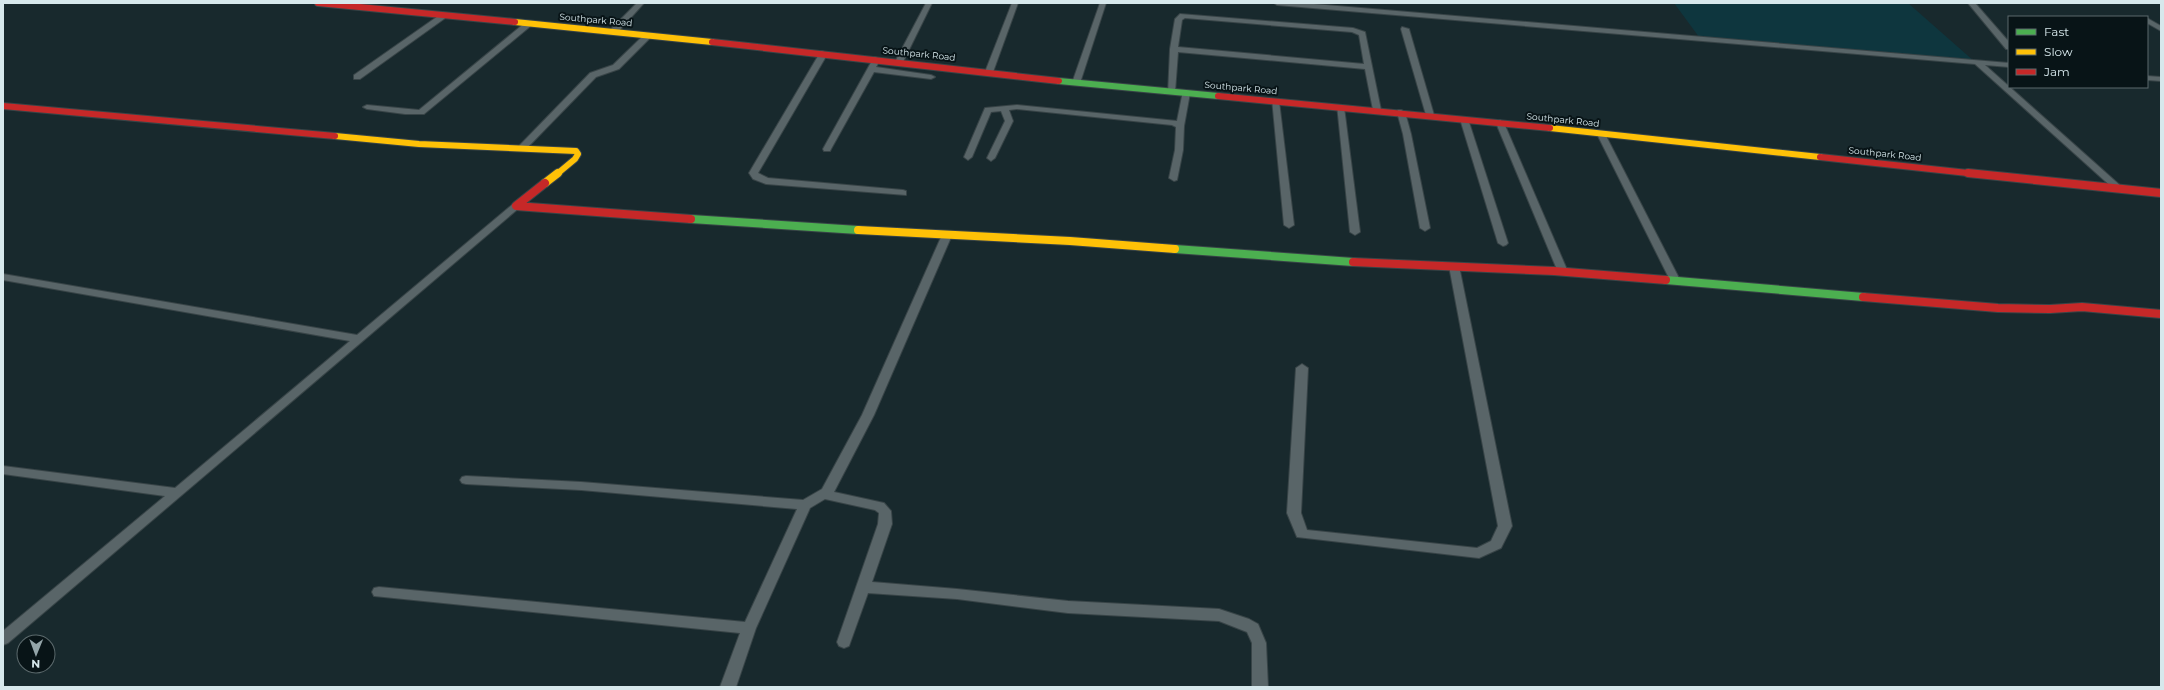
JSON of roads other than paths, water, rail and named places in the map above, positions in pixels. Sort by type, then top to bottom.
[{"type":"street","name":"Southpark Road","points":[[318,3],[614,31],[824,53],[1076,83],[1401,112],[2161,193]]},
{"type":"street","points":[[614,31],[641,3]]},
{"type":"street","points":[[900,62],[929,3]]},
{"type":"street","points":[[989,72],[1015,3]]},
{"type":"street","points":[[1076,83],[1103,3]]},
{"type":"street","points":[[1276,3],[2008,66]]},
{"type":"street","points":[[1970,3],[2008,46]]},
{"type":"street","points":[[357,77],[444,16]]},
{"type":"street","points":[[1171,92],[1174,49],[1179,18],[1183,16],[1353,30],[1362,34],[1377,110]]},
{"type":"street","points":[[2148,21],[2161,29]]},
{"type":"street","points":[[367,107],[421,112],[479,62],[529,24]]},
{"type":"street","points":[[1405,30],[1430,115]]},
{"type":"street","points":[[522,148],[593,75],[616,66],[649,35]]},
{"type":"street","points":[[1174,49],[1369,67]]},
{"type":"street","points":[[824,53],[753,173],[756,177],[766,181],[903,194]]},
{"type":"street","points":[[827,149],[877,60]]},
{"type":"street","points":[[1978,63],[2118,188]]},
{"type":"street","points":[[872,68],[931,77]]},
{"type":"street","points":[[2148,78],[2161,79]]},
{"type":"street","points":[[1174,178],[1179,150],[1180,126],[1186,93]]},
{"type":"street","points":[[1275,101],[1289,225]]},
{"type":"street","points":[[3,106],[419,144],[568,150],[576,151],[578,154],[575,159],[516,206],[3,639]]},
{"type":"street","points":[[1340,107],[1355,232]]},
{"type":"street","points":[[968,157],[988,110],[1004,108],[1038,109],[1174,123],[1180,126]]},
{"type":"street","points":[[991,158],[1009,121],[1004,108]]},
{"type":"street","points":[[1401,112],[1412,157],[1425,228]]},
{"type":"street","points":[[1464,119],[1503,243]]},
{"type":"street","points":[[1500,123],[1563,272]]},
{"type":"street","points":[[1601,134],[1675,280]]},
{"type":"street","points":[[516,206],[1173,248],[1320,260],[1563,272],[1675,280],[1998,308],[2050,309],[2082,307],[2161,314]]},
{"type":"street","points":[[466,480],[581,486],[804,505],[827,492],[868,415],[947,234]]},
{"type":"street","points":[[1302,368],[1294,513],[1302,534],[1479,553],[1496,544],[1505,526],[1454,266]]},
{"type":"street","points":[[3,276],[359,338]]},
{"type":"street","points":[[3,470],[177,493]]},
{"type":"street","points":[[823,494],[879,506],[885,511],[885,524],[844,642]]},
{"type":"street","points":[[728,687],[749,628],[804,505]]},
{"type":"street","points":[[863,587],[957,594],[1068,607],[1219,615],[1244,623],[1253,628],[1259,644],[1260,687]]},
{"type":"street","points":[[379,592],[749,628]]}]
